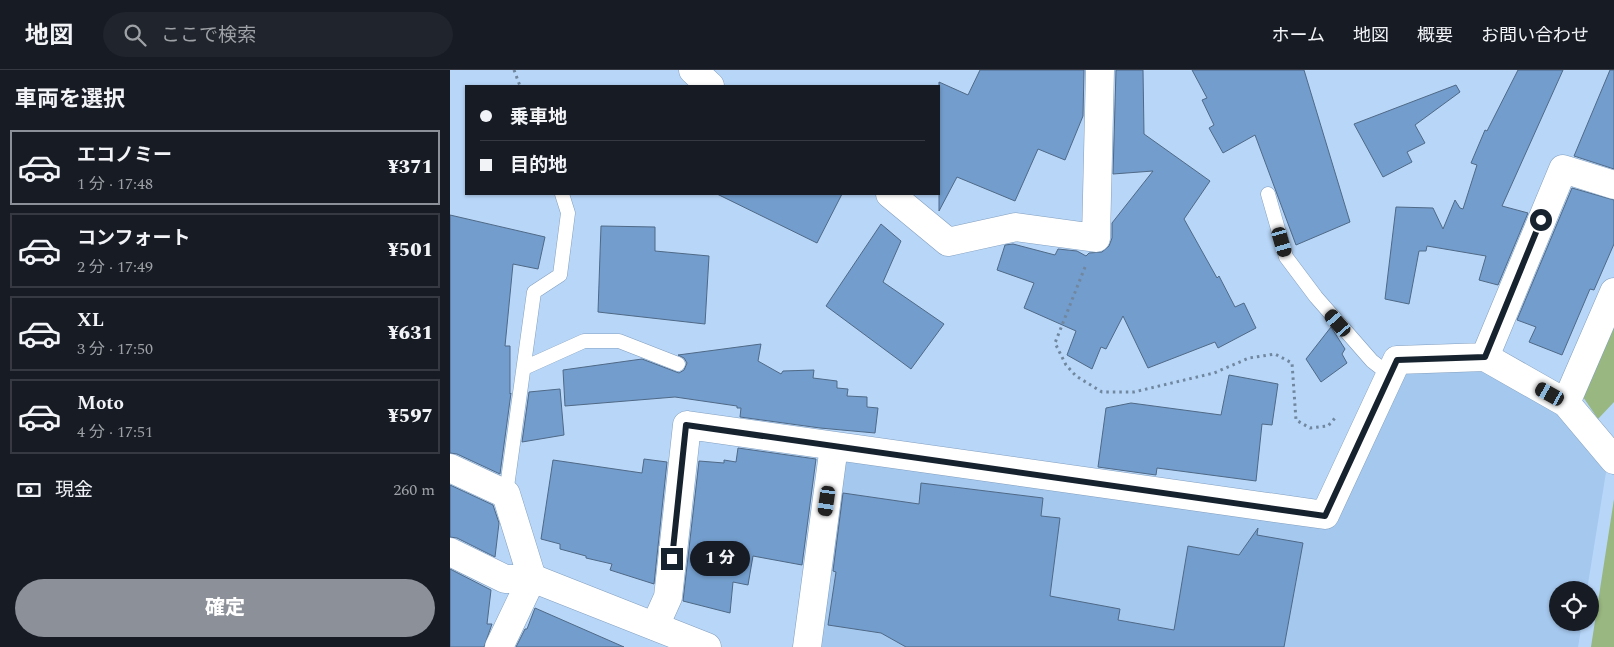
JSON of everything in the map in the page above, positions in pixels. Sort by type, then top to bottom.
[{"type":"street","points":[[693,70],[709,85]]},
{"type":"street","points":[[891,195],[948,242],[1016,227],[1096,238],[1100,70]]},
{"type":"street","points":[[1485,357],[1563,169],[1614,185]]},
{"type":"street","points":[[1566,403],[1614,292]]},
{"type":"street","points":[[655,626],[668,597],[686,425],[1325,516],[1381,369],[1485,357],[1566,403],[1614,460]]},
{"type":"street","points":[[807,647],[834,446]]},
{"type":"street","points":[[450,468],[506,494],[532,578],[499,647]]},
{"type":"street","points":[[450,552],[505,579],[532,578],[707,647]]},
{"type":"lane","points":[[1268,194],[1286,257],[1316,297],[1381,369]]},
{"type":"lane","points":[[506,494],[534,292],[560,275],[568,213],[562,195]]},
{"type":"lane","points":[[524,368],[584,341],[620,341],[678,364]]},
{"type":"path","points":[[514,70],[520,85]]},
{"type":"path","points":[[1096,238],[1056,343],[1066,366],[1076,376],[1102,392],[1134,392],[1214,373],[1249,358],[1275,354],[1292,363],[1296,420],[1310,428],[1328,426],[1381,369]]},
{"type":"shaded area","points":[[1464,360],[1548,401],[1607,466],[1588,581],[1549,581],[1549,631],[1581,631],[1578,647],[813,647],[840,460],[1322,522],[1395,366]]},
{"type":"green space","points":[[1614,309],[1614,402],[1598,419],[1579,391]]},
{"type":"green space","points":[[1614,499],[1614,647],[1591,647],[1593,631],[1599,631],[1599,596]]},
{"type":"building","points":[[980,70],[1084,70],[1083,116],[1065,160],[1038,149],[1015,201],[957,177],[939,211],[939,82],[968,95]]},
{"type":"building","points":[[1116,70],[1143,70],[1144,134],[1210,181],[1184,219],[1217,278],[1219,276],[1235,307],[1244,303],[1256,328],[1218,348],[1215,342],[1148,368],[1123,316],[1106,349],[1101,347],[1092,369],[1067,355],[1076,331],[1024,308],[1034,283],[997,270],[1005,245],[1013,244],[1055,255],[1058,249],[1077,251],[1086,256],[1089,253],[1102,252],[1109,246],[1112,238],[1112,223],[1153,171],[1113,174]]},
{"type":"building","points":[[1192,70],[1304,70],[1350,222],[1296,245],[1255,135],[1223,153],[1209,128],[1214,125],[1202,100],[1207,98]]},
{"type":"building","points":[[1518,70],[1563,70],[1502,206],[1528,213],[1498,285],[1479,280],[1486,256],[1427,246],[1426,251],[1419,251],[1409,304],[1385,299],[1396,207],[1433,208],[1443,229],[1455,200],[1460,208],[1463,209],[1477,165],[1471,163],[1485,130],[1487,131]]},
{"type":"building","points":[[1610,70],[1614,70],[1614,169],[1574,156]]},
{"type":"building","points":[[1456,85],[1460,92],[1415,125],[1425,143],[1407,152],[1412,162],[1383,177],[1354,124]]},
{"type":"building","points":[[1572,188],[1614,200],[1614,244],[1594,290],[1590,289],[1562,355],[1529,342],[1536,327],[1517,320]]},
{"type":"building","points":[[719,195],[841,195],[817,243]]},
{"type":"building","points":[[450,215],[545,237],[538,269],[513,264],[505,346],[510,346],[511,393],[500,474],[457,454],[450,453]]},
{"type":"building","points":[[881,224],[901,241],[883,282],[944,324],[911,369],[826,306]]},
{"type":"building","points":[[601,226],[655,227],[655,251],[709,256],[705,324],[598,312]]},
{"type":"building","points":[[1331,327],[1345,349],[1342,354],[1347,363],[1321,382],[1306,359]]},
{"type":"building","points":[[761,344],[758,361],[781,374],[783,371],[814,370],[813,378],[837,381],[837,388],[848,389],[847,396],[867,397],[867,407],[878,408],[875,433],[820,428],[740,417],[741,408],[737,408],[737,406],[675,397],[565,406],[563,370],[642,359],[679,373],[684,370],[687,363],[684,358],[678,355]]},
{"type":"building","points":[[1229,375],[1278,384],[1272,425],[1262,424],[1256,481],[1157,468],[1156,475],[1098,467],[1106,408],[1131,403],[1221,415]]},
{"type":"building","points":[[560,389],[564,435],[522,442],[529,392]]},
{"type":"building","points":[[738,448],[816,459],[802,565],[753,556],[748,585],[733,582],[730,613],[683,601],[699,461],[724,463],[724,460],[736,462]]},
{"type":"building","points":[[644,459],[667,462],[654,584],[610,570],[612,564],[560,549],[560,544],[541,539],[553,460],[642,473]]},
{"type":"building","points":[[921,483],[1043,498],[1041,516],[1060,518],[1050,596],[1120,609],[1118,620],[1174,630],[1188,546],[1239,555],[1258,528],[1257,535],[1303,543],[1284,647],[906,647],[881,633],[828,625],[836,572],[833,571],[843,493],[919,504]]},
{"type":"building","points":[[450,485],[493,505],[499,523],[495,557],[457,538],[450,537]]},
{"type":"building","points":[[450,569],[491,590],[487,624],[492,624],[484,647],[450,647]]},
{"type":"building","points":[[535,608],[624,647],[516,647],[525,629],[527,629]]},
{"type":"route","points":[[672,559],[686,425],[1325,516],[1397,360],[1485,357],[1541,220]]}]
